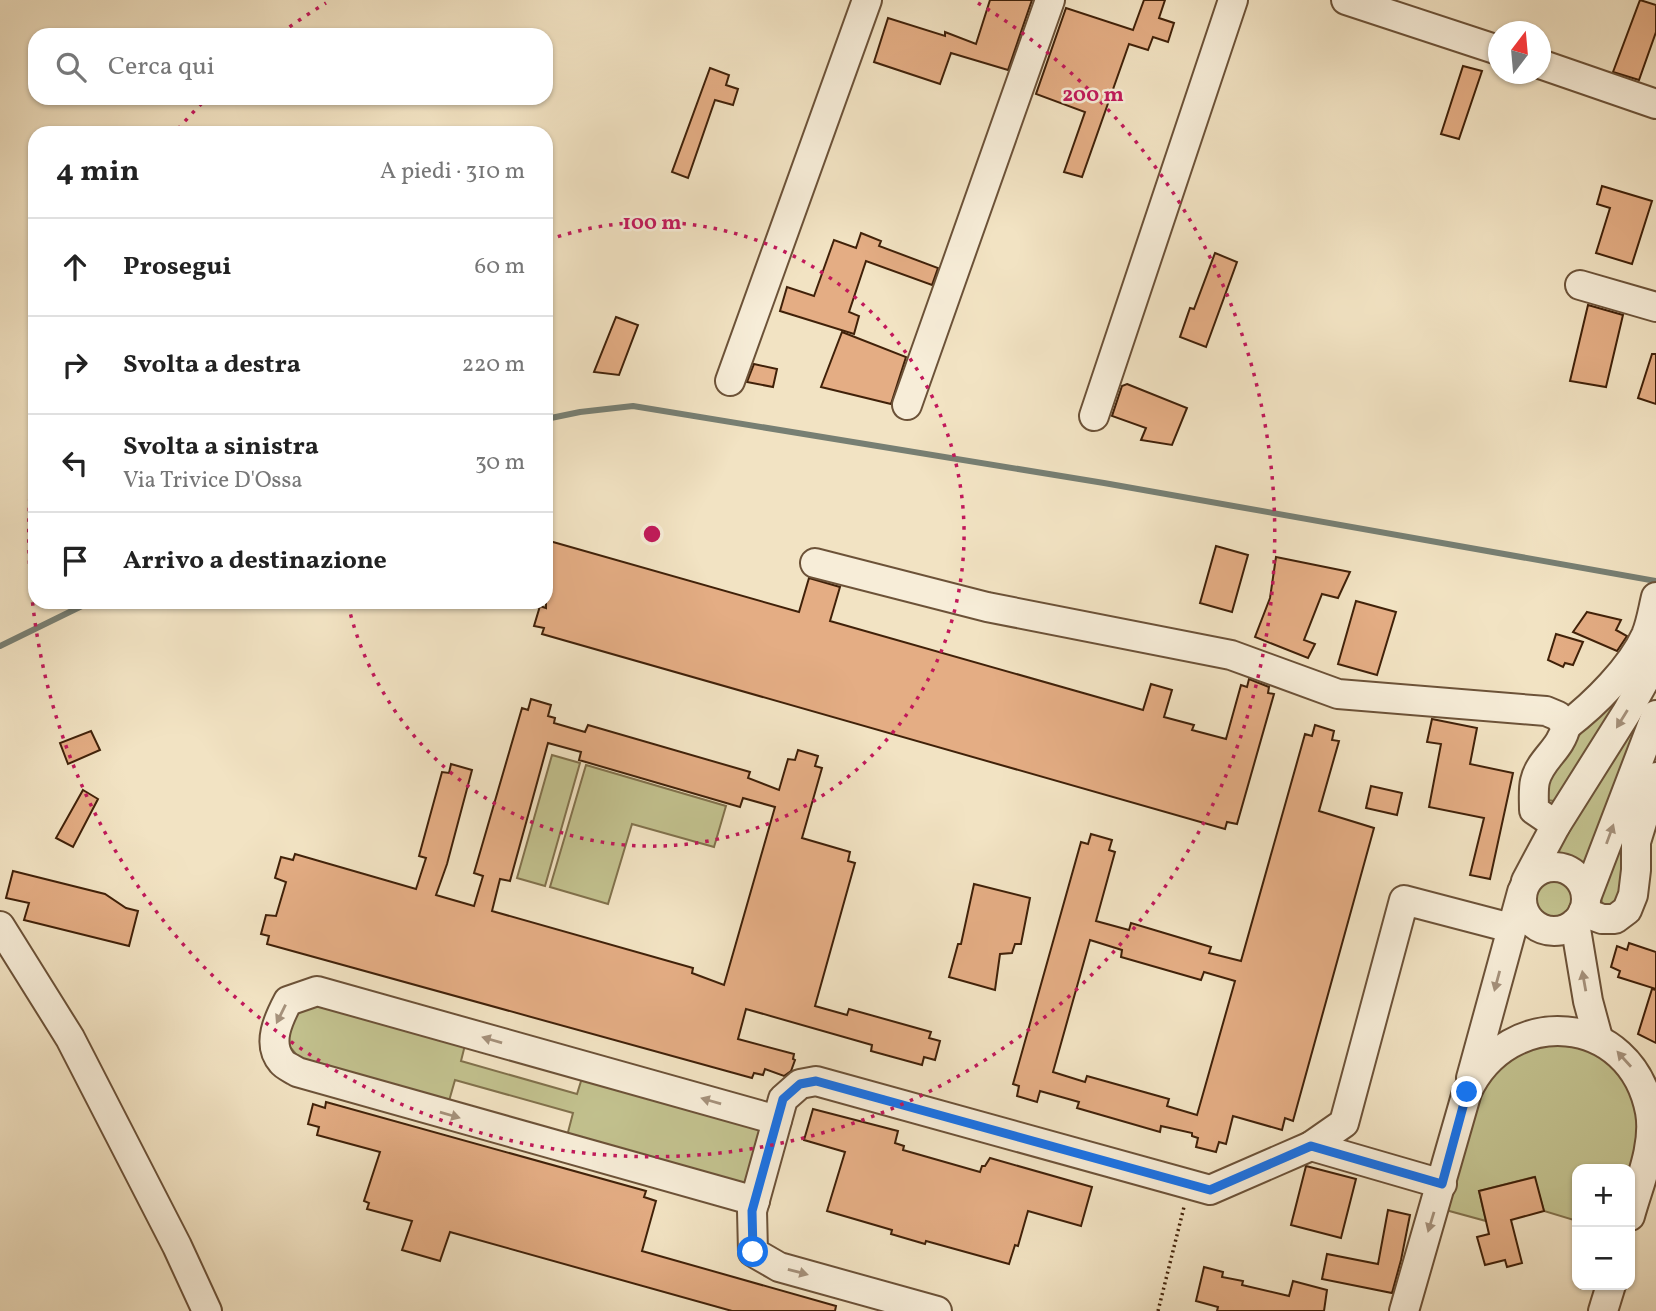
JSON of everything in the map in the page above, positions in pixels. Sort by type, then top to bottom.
[{"type":"street","points":[[730,381],[867,0]]},
{"type":"street","points":[[907,405],[1049,0]]},
{"type":"street","points":[[1094,416],[1233,0]]},
{"type":"street","points":[[1346,0],[1488,46]]},
{"type":"street","points":[[1551,67],[1656,104]]},
{"type":"street","points":[[1580,285],[1656,307]]},
{"type":"street","points":[[815,563],[987,607],[1231,654],[1338,694],[1546,711],[1558,716],[1566,726]]},
{"type":"street","points":[[1556,825],[1534,810],[1535,781],[1544,763],[1563,741],[1566,726],[1588,709],[1634,655],[1646,634],[1655,601]]},
{"type":"street","points":[[1404,1311],[1524,886],[1556,825],[1627,712],[1656,660]]},
{"type":"street","points":[[1598,1038],[1588,1001],[1582,911],[1582,882],[1562,867],[1546,867],[1531,875],[1524,886],[1523,907],[1531,921],[1544,930],[1560,930],[1582,911],[1656,715]]},
{"type":"street","points":[[1582,911],[1602,919],[1615,919],[1627,910],[1633,895],[1636,842],[1656,777]]},
{"type":"street","points":[[937,1311],[779,1266],[753,1252],[752,1211],[777,1119],[783,1099],[800,1084],[816,1081],[1210,1190],[1311,1146],[1343,1122],[1404,900],[1511,928]]},
{"type":"street","points":[[0,926],[70,1038],[177,1246],[207,1311]]},
{"type":"street","points":[[755,1201],[297,1072],[282,1063],[275,1049],[276,1025],[288,1001],[317,991],[777,1119]]},
{"type":"street","points":[[1467,1092],[1483,1065],[1523,1038],[1560,1030],[1581,1032],[1598,1038],[1623,1056],[1636,1073],[1650,1111],[1650,1143],[1635,1198]]},
{"type":"street","points":[[1311,1146],[1442,1184]]},
{"type":"street","points":[[1603,1311],[1609,1290]]},
{"type":"path","points":[[1158,1311],[1190,1184]]},
{"type":"shaded area","points":[[1644,661],[1559,802],[1548,800],[1545,794],[1553,765]]},
{"type":"shaded area","points":[[1636,713],[1644,717],[1584,871],[1552,847]]},
{"type":"shaded area","points":[[552,755],[580,763],[545,886],[517,878]]},
{"type":"shaded area","points":[[1651,760],[1654,761],[1628,836],[1628,877],[1614,904],[1608,906],[1602,903],[1601,898]]},
{"type":"shaded area","points":[[586,765],[726,806],[714,847],[632,824],[608,904],[550,887]]},
{"type":"shaded area","points":[[1554,878],[1562,879],[1568,884],[1573,890],[1573,906],[1568,912],[1562,917],[1554,918],[1546,917],[1540,912],[1535,906],[1534,898],[1535,890],[1540,884],[1546,879]]},
{"type":"shaded area","points":[[323,1005],[465,1045],[461,1061],[577,1094],[582,1078],[763,1129],[747,1186],[567,1136],[573,1113],[455,1080],[449,1101],[300,1059],[290,1047],[288,1032],[294,1016],[306,1008]]},
{"type":"shaded area","points":[[1563,1042],[1603,1056],[1631,1089],[1640,1131],[1631,1164],[1572,1164],[1572,1219],[1544,1211],[1534,1177],[1479,1191],[1486,1221],[1442,1209],[1476,1094],[1515,1053]]},
{"type":"building","points":[[990,0],[1032,0],[1008,70],[951,53],[940,84],[874,62],[888,18],[945,36],[945,32],[976,44]]},
{"type":"building","points":[[1144,0],[1165,0],[1159,18],[1174,23],[1168,42],[1153,37],[1148,50],[1129,44],[1082,177],[1064,172],[1085,112],[1036,94],[1066,8],[1133,30]]},
{"type":"building","points":[[1640,0],[1656,5],[1656,32],[1639,80],[1613,72]]},
{"type":"building","points":[[1463,66],[1482,71],[1459,139],[1441,134]]},
{"type":"building","points":[[710,68],[729,75],[726,85],[738,89],[733,105],[715,100],[688,178],[672,172]]},
{"type":"building","points":[[1602,186],[1652,201],[1632,264],[1596,253],[1610,208],[1597,204]]},
{"type":"building","points":[[861,233],[881,241],[879,246],[938,268],[932,285],[866,261],[849,312],[859,316],[854,334],[780,311],[787,287],[814,296],[834,240],[856,248]]},
{"type":"building","points":[[1215,253],[1237,262],[1206,347],[1180,337],[1190,308],[1194,309]]},
{"type":"building","points":[[1588,305],[1623,315],[1606,387],[1570,381]]},
{"type":"building","points":[[616,317],[638,325],[619,375],[594,372]]},
{"type":"building","points":[[842,332],[906,357],[891,404],[821,387]]},
{"type":"building","points":[[1652,354],[1656,354],[1656,404],[1638,398]]},
{"type":"building","points":[[754,364],[777,369],[773,387],[747,382]]},
{"type":"building","points":[[1127,384],[1187,408],[1172,445],[1141,440],[1146,428],[1112,416],[1122,386]]},
{"type":"building","points":[[553,542],[799,612],[809,578],[840,587],[830,621],[1143,710],[1151,684],[1172,690],[1164,717],[1194,725],[1192,730],[1226,739],[1241,685],[1247,687],[1249,679],[1269,687],[1268,693],[1274,694],[1237,824],[1227,822],[1225,829],[542,634],[544,628],[534,626],[539,609],[553,609]]},
{"type":"building","points":[[1216,546],[1248,555],[1232,612],[1200,603]]},
{"type":"building","points":[[1276,557],[1350,572],[1338,598],[1322,594],[1304,640],[1315,644],[1308,658],[1255,637],[1270,598]]},
{"type":"building","points":[[1356,601],[1396,612],[1377,675],[1338,664]]},
{"type":"building","points":[[1587,612],[1621,620],[1616,630],[1627,636],[1617,651],[1573,632]]},
{"type":"building","points":[[1556,634],[1583,642],[1573,665],[1565,663],[1563,667],[1548,660]]},
{"type":"building","points":[[531,699],[551,705],[548,716],[555,718],[554,723],[585,732],[588,725],[750,772],[748,778],[779,790],[788,759],[795,760],[798,750],[818,756],[815,766],[822,768],[802,838],[850,852],[848,861],[855,863],[815,1006],[847,1015],[849,1009],[931,1032],[929,1038],[940,1041],[935,1060],[924,1057],[922,1065],[871,1051],[872,1045],[746,1009],[738,1039],[794,1054],[795,1060],[791,1071],[784,1076],[765,1069],[763,1075],[754,1073],[752,1078],[267,944],[269,936],[261,934],[266,915],[276,916],[286,882],[275,878],[281,857],[293,860],[295,854],[416,889],[426,858],[419,856],[442,772],[449,773],[451,764],[472,770],[436,895],[474,906],[483,876],[474,873],[522,708],[528,710]],"holes":[[[548,743],[581,752],[579,760],[740,807],[743,798],[775,807],[724,985],[692,973],[693,968],[492,911],[500,879],[510,881]]]},
{"type":"building","points":[[1432,719],[1477,728],[1470,764],[1513,773],[1490,879],[1470,875],[1484,818],[1429,807],[1441,744],[1427,742]]},
{"type":"building","points":[[1315,725],[1334,731],[1332,740],[1339,741],[1319,811],[1374,828],[1293,1121],[1285,1118],[1282,1130],[1233,1116],[1226,1144],[1219,1142],[1216,1152],[1196,1147],[1198,1138],[1192,1136],[1192,1133],[1161,1126],[1160,1132],[1077,1108],[1079,1102],[1040,1091],[1037,1102],[1017,1096],[1019,1086],[1013,1084],[1081,842],[1088,844],[1091,834],[1112,840],[1109,850],[1115,852],[1096,921],[1129,930],[1131,923],[1211,947],[1209,953],[1241,961],[1305,734],[1312,736]],"holes":[[[1090,940],[1122,950],[1121,957],[1201,980],[1204,972],[1235,981],[1197,1115],[1167,1106],[1169,1099],[1087,1076],[1085,1082],[1053,1072]]]},
{"type":"building","points":[[91,731],[100,750],[68,764],[60,743]]},
{"type":"building","points":[[1371,786],[1402,793],[1397,815],[1366,808]]},
{"type":"building","points":[[83,790],[98,799],[73,847],[56,838]]},
{"type":"building","points":[[13,871],[105,894],[126,908],[138,911],[129,946],[24,920],[29,903],[6,898]]},
{"type":"building","points":[[974,884],[1030,898],[1021,944],[1015,944],[1012,953],[1000,954],[995,990],[949,977],[958,944],[961,944]]},
{"type":"building","points":[[1629,943],[1656,952],[1656,989],[1618,977],[1620,971],[1611,967],[1617,946],[1627,950]]},
{"type":"building","points":[[1652,989],[1656,990],[1656,1043],[1638,1034]]},
{"type":"building","points":[[326,1102],[646,1191],[644,1197],[656,1201],[642,1251],[836,1306],[835,1311],[732,1311],[450,1232],[440,1261],[402,1250],[412,1221],[367,1209],[369,1203],[364,1201],[380,1152],[317,1135],[319,1127],[308,1124],[313,1104],[325,1108]]},
{"type":"building","points":[[813,1109],[898,1131],[895,1143],[904,1146],[903,1150],[980,1172],[990,1158],[1092,1187],[1081,1226],[1028,1211],[1018,1246],[1015,1245],[1009,1264],[926,1241],[925,1244],[891,1234],[892,1230],[827,1211],[845,1152],[804,1140]]},
{"type":"building","points":[[1306,1166],[1356,1179],[1341,1238],[1291,1225]]},
{"type":"building","points":[[1535,1177],[1544,1211],[1511,1220],[1522,1263],[1507,1267],[1505,1260],[1485,1265],[1477,1237],[1489,1234],[1479,1191]]},
{"type":"building","points":[[1388,1210],[1410,1215],[1392,1293],[1322,1279],[1327,1254],[1378,1264]]},
{"type":"building","points":[[1204,1267],[1223,1272],[1222,1277],[1243,1281],[1242,1285],[1289,1296],[1293,1281],[1327,1290],[1324,1311],[1217,1311],[1218,1307],[1196,1301]]},
{"type":"waterway","points":[[553,418],[633,406],[1104,483],[1656,581]]},
{"type":"waterway","points":[[0,646],[76,609]]},
{"type":"route","points":[[753,1252],[752,1211],[783,1099],[800,1084],[816,1081],[1210,1190],[1311,1146],[1442,1184],[1467,1092]]}]
